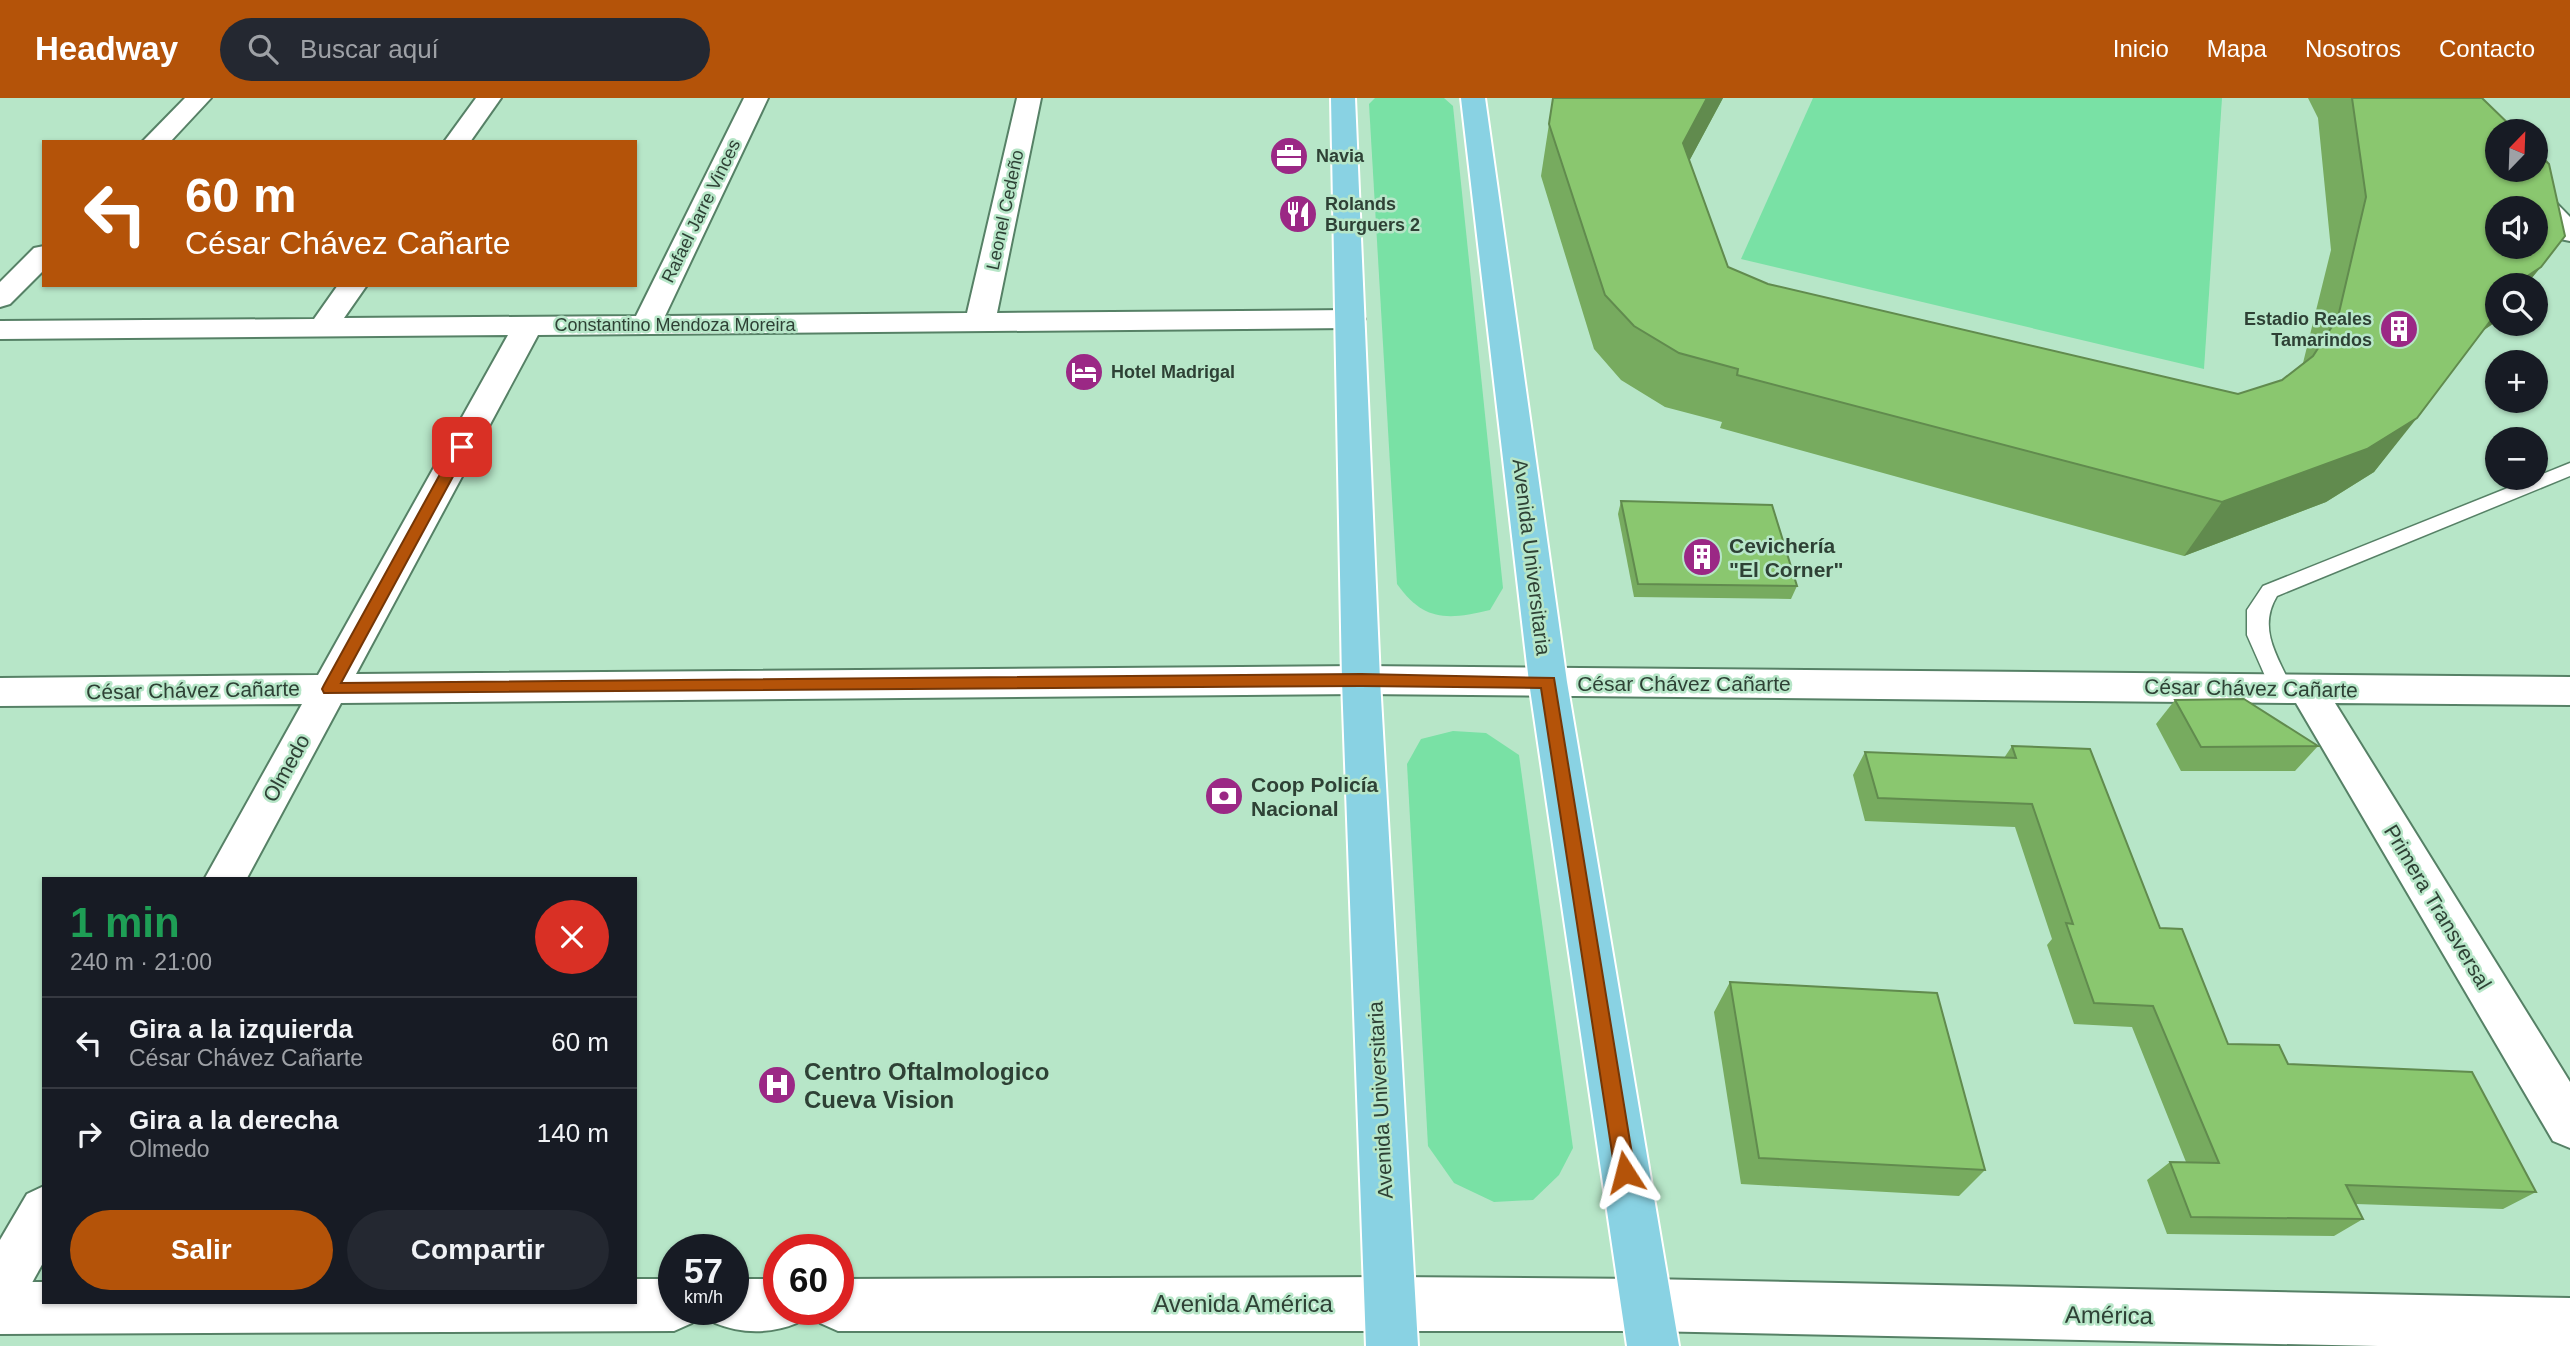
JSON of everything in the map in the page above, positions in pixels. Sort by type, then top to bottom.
[{"type":"main road","name":"Avenida Universitaria","points":[[1343,98],[1361,680],[1391,1324]]},
{"type":"main road","name":"Avenida Universitaria","points":[[1473,98],[1548,682],[1650,1326]]},
{"type":"street","points":[[157,140],[199,98]]},
{"type":"street","points":[[458,140],[489,98]]},
{"type":"street","name":"Rafael Jarre Vinces","points":[[646,325],[756,98]]},
{"type":"street","name":"Leonel Cedeño","points":[[980,322],[1029,98]]},
{"type":"street","points":[[2521,182],[2570,233]]},
{"type":"street","points":[[0,298],[42,256]]},
{"type":"street","points":[[322,328],[352,287]]},
{"type":"street","name":"Constantino Mendoza Moreira","points":[[0,330],[1350,319]]},
{"type":"street","name":"Olmedo","points":[[227,877],[528,326]]},
{"type":"street","name":"César Chávez Cañarte","points":[[0,692],[1361,680],[2570,691]]},
{"type":"street","name":"Primera Transversal","points":[[2294,688],[2570,1125]]},
{"type":"street","points":[[0,1290],[42,1215]]},
{"type":"street","points":[[0,1308],[658,1306]]},
{"type":"street","name":"Avenida América","points":[[854,1306],[1391,1324],[1650,1326]]},
{"type":"street","name":"América","points":[[1650,1326],[2570,1324]]},
{"type":"lane","points":[[2294,688],[2258,635],[2258,610],[2270,591],[2570,469]]},
{"type":"green space","points":[[1375,98],[1444,98],[1453,106],[1503,588],[1490,610],[1462,616],[1427,612],[1417,606],[1397,584],[1369,104]]},
{"type":"green space","points":[[1813,98],[2222,98],[2204,369],[1741,259]]},
{"type":"green space","points":[[1453,731],[1486,733],[1519,755],[1573,1148],[1559,1175],[1533,1200],[1494,1202],[1454,1183],[1428,1146],[1407,764],[1421,739]]},
{"type":"building","name":"Estadio Reales Tamarindos","points":[[1553,98],[1707,98],[1683,143],[1728,267],[1768,284],[2238,394],[2282,380],[2313,356],[2338,317],[2366,197],[2352,98],[2482,98],[2504,119],[2485,119],[2485,182],[2548,182],[2548,163],[2565,236],[2548,258],[2548,196],[2485,196],[2485,259],[2547,259],[2532,273],[2485,273],[2485,328],[2417,418],[2367,449],[2222,502],[1737,375],[1738,369],[1679,353],[1634,326],[1605,295],[1549,124]]},
{"type":"building","name":"Cevichería \"El Corner\"","points":[[1621,501],[1772,505],[1797,586],[1638,584]]},
{"type":"building","points":[[2244,699],[2318,746],[2201,747],[2175,700]]},
{"type":"building","points":[[2012,746],[2090,749],[2160,928],[2182,929],[2228,1044],[2279,1045],[2288,1064],[2472,1072],[2536,1192],[2346,1185],[2363,1219],[2191,1217],[2170,1162],[2219,1163],[2153,1006],[2094,1003],[2066,923],[2073,924],[2032,804],[1878,798],[1865,752],[2016,758]]},
{"type":"building","points":[[1730,982],[1937,993],[1985,1170],[1759,1158]]},
{"type":"place","name":"Navia","points":[[1289,156]]},
{"type":"place","name":"Rolands Burguers 2","points":[[1298,214]]},
{"type":"place","name":"Estadio Reales Tamarindos","points":[[2399,329]]},
{"type":"place","name":"Hotel Madrigal","points":[[1084,372]]},
{"type":"place","name":"Cevichería \"El Corner\"","points":[[1702,557]]},
{"type":"place","name":"Coop Policía Nacional","points":[[1224,796]]},
{"type":"place","name":"Centro Oftalmologico Cueva Vision","points":[[777,1085]]},
{"type":"route","points":[[462,447],[330,689],[1361,680],[1548,682],[1625,1172]]}]
